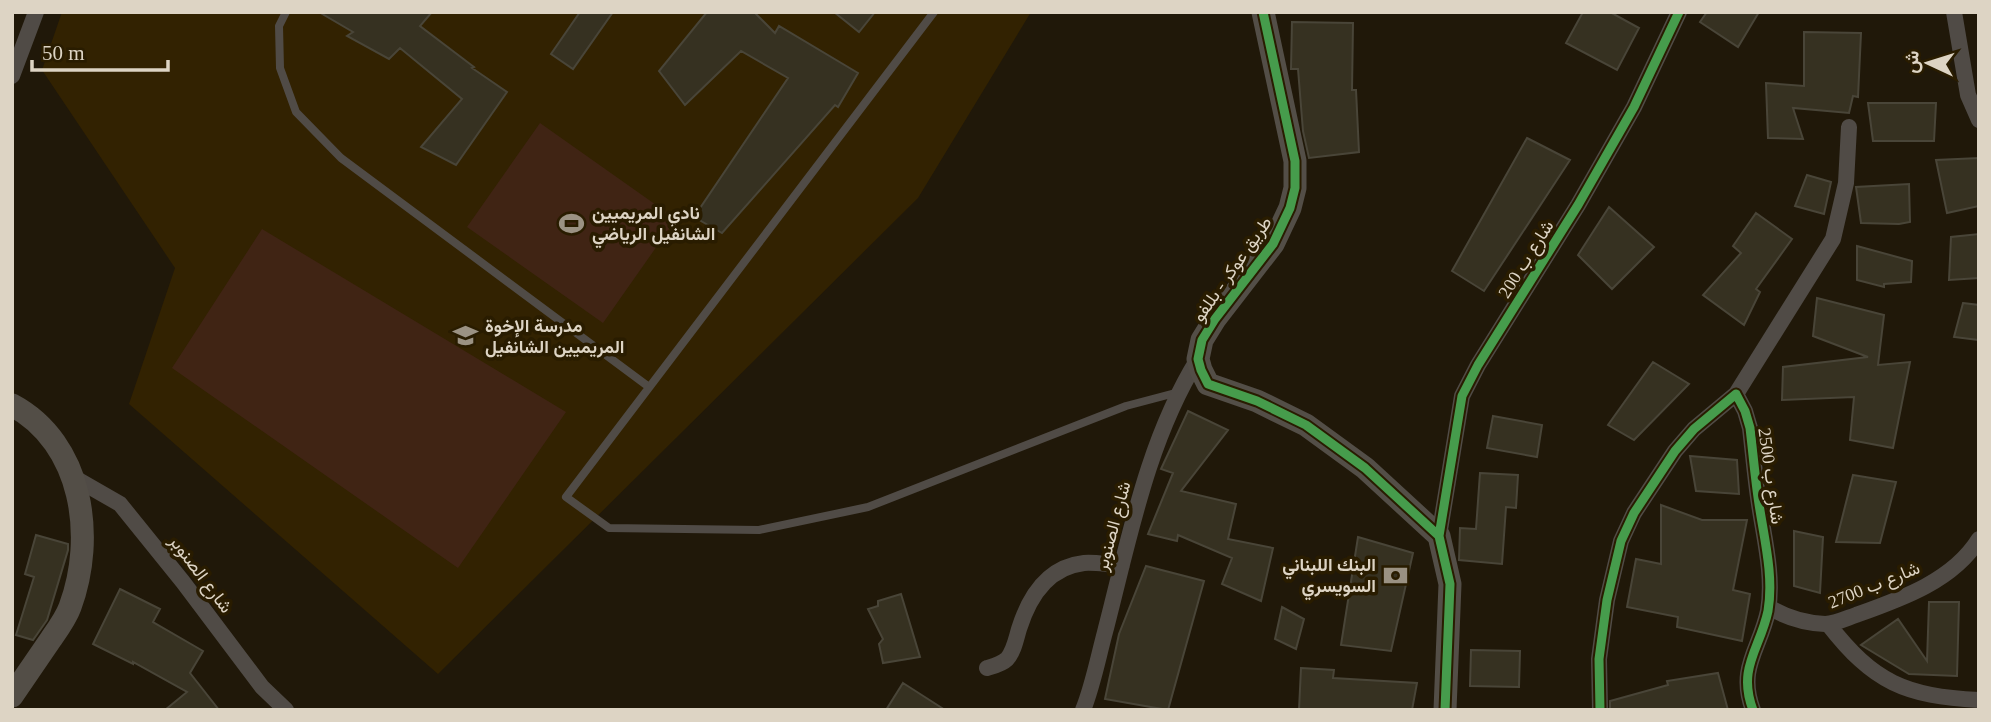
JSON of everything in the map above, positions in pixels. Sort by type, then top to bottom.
[{"type":"street","points":[[12,76],[36,12]]},
{"type":"street","name":"طريق عوكر - بللفو","points":[[1198,359],[1202,340],[1215,318],[1273,244],[1290,208],[1295,188],[1295,161],[1263,12]]},
{"type":"street","name":"شارع ب 200","points":[[1439,536],[1462,396],[1478,365],[1578,205],[1634,107],[1679,12]]},
{"type":"street","points":[[1954,12],[1961,67],[1968,95],[1979,120]]},
{"type":"street","points":[[1961,67],[1979,66]]},
{"type":"street","points":[[1600,710],[1599,659],[1607,600],[1621,541],[1634,513],[1675,451],[1694,429],[1736,394],[1833,239],[1846,183],[1849,127]]},
{"type":"street","points":[[1198,359],[1208,384],[1266,405],[1306,425],[1365,468],[1439,536],[1450,584],[1445,710]]},
{"type":"street","name":"شارع الصنوبر","points":[[1083,710],[1157,446],[1179,392],[1198,359]]},
{"type":"street","name":"شارع ب 2500","points":[[1736,394],[1750,428],[1769,577],[1769,607],[1747,671],[1747,687],[1753,710]]},
{"type":"street","points":[[12,405],[49,434],[66,458],[73,477],[83,528],[78,584],[70,610],[12,696]]},
{"type":"street","name":"شارع الصنوبر","points":[[73,477],[120,504],[184,582],[262,687],[286,710]]},
{"type":"street","name":"شارع ب 2700","points":[[1769,607],[1782,615],[1828,624],[1877,608],[1932,583],[1953,569],[1979,539]]},
{"type":"street","points":[[987,668],[1005,661],[1012,652],[1023,616],[1034,593],[1051,576],[1068,566],[1085,563],[1122,565]]},
{"type":"street","points":[[1828,624],[1861,663],[1898,686],[1942,698],[1979,700]]},
{"type":"lane","points":[[284,12],[279,26],[280,68],[296,112],[341,158],[649,387]]},
{"type":"lane","points":[[934,12],[566,497],[609,528],[759,530],[868,507],[1126,406],[1179,392]]},
{"type":"shaded area","name":"مدرسة الإخوة المريميين الشانفيل","points":[[62,12],[1031,12],[918,198],[438,674],[129,404],[175,268],[42,70]]},
{"type":"shaded area","name":"نادي المريميين الشانفيل الرياضي","points":[[540,123],[676,219],[603,323],[467,227]]},
{"type":"shaded area","points":[[262,229],[566,412],[458,568],[172,368]]},
{"type":"building","points":[[319,12],[432,12],[420,26],[507,92],[456,165],[421,147],[462,99],[400,48],[389,59],[347,36],[353,32]]},
{"type":"building","points":[[580,12],[613,12],[573,69],[551,54]]},
{"type":"building","points":[[707,12],[754,12],[775,33],[779,26],[858,73],[838,107],[835,105],[722,233],[694,217],[788,78],[741,51],[685,105],[659,71]]},
{"type":"building","points":[[834,12],[875,12],[859,32]]},
{"type":"building","points":[[1583,12],[1610,12],[1639,28],[1617,70],[1566,43]]},
{"type":"building","points":[[1707,12],[1759,12],[1738,47],[1700,22]]},
{"type":"building","points":[[1292,22],[1353,23],[1352,90],[1356,90],[1359,152],[1309,158],[1303,131],[1298,69],[1291,69]]},
{"type":"building","points":[[1804,32],[1861,33],[1858,97],[1853,96],[1849,113],[1793,108],[1803,139],[1768,138],[1766,83],[1804,86]]},
{"type":"building","points":[[1868,103],[1936,103],[1934,141],[1873,141]]},
{"type":"building","points":[[1527,138],[1570,160],[1484,291],[1452,271]]},
{"type":"building","points":[[1979,158],[1979,206],[1947,213],[1936,160]]},
{"type":"building","points":[[1807,175],[1831,182],[1824,214],[1795,206]]},
{"type":"building","points":[[1909,184],[1910,222],[1861,223],[1856,187]]},
{"type":"building","points":[[1609,207],[1654,247],[1612,289],[1578,255]]},
{"type":"building","points":[[1756,213],[1792,239],[1756,289],[1760,292],[1744,325],[1703,295],[1741,253],[1733,246]]},
{"type":"building","points":[[1979,234],[1979,278],[1949,280],[1951,237]]},
{"type":"building","points":[[1857,246],[1912,261],[1911,282],[1884,284],[1884,287],[1857,280]]},
{"type":"building","points":[[1817,298],[1884,315],[1878,365],[1910,362],[1893,448],[1850,440],[1854,397],[1782,400],[1783,367],[1868,357],[1813,336]]},
{"type":"building","points":[[1963,303],[1979,305],[1979,340],[1954,337]]},
{"type":"building","points":[[1653,362],[1689,384],[1634,440],[1608,425]]},
{"type":"building","points":[[1188,411],[1228,430],[1181,491],[1236,504],[1228,539],[1273,548],[1261,601],[1222,584],[1232,558],[1178,535],[1177,541],[1148,534],[1173,473],[1161,469]]},
{"type":"building","points":[[1493,416],[1542,425],[1537,457],[1487,448]]},
{"type":"building","points":[[1690,456],[1737,460],[1739,494],[1696,491]]},
{"type":"building","points":[[1480,473],[1518,475],[1516,508],[1506,507],[1502,564],[1459,560],[1460,528],[1476,529]]},
{"type":"building","points":[[1853,475],[1896,482],[1880,543],[1836,542]]},
{"type":"building","points":[[1661,505],[1702,520],[1747,520],[1733,590],[1750,594],[1742,641],[1677,627],[1678,617],[1627,607],[1636,559],[1661,564]]},
{"type":"building","points":[[1794,531],[1823,537],[1820,593],[1794,586]]},
{"type":"building","points":[[36,535],[68,544],[68,550],[47,620],[33,640],[16,635],[34,577],[25,574]]},
{"type":"building","points":[[1358,537],[1413,553],[1391,651],[1341,645]]},
{"type":"building","points":[[1146,566],[1204,581],[1168,710],[1105,699],[1119,634]]},
{"type":"building","points":[[120,589],[160,609],[153,622],[203,651],[190,673],[219,710],[165,710],[187,692],[133,662],[93,644]]},
{"type":"building","points":[[901,594],[920,657],[883,663],[879,644],[883,639],[868,609],[878,606],[878,601]]},
{"type":"building","points":[[1929,602],[1959,602],[1957,676],[1909,674],[1861,645],[1898,619],[1927,661]]},
{"type":"building","points":[[1282,607],[1304,619],[1296,649],[1275,639]]},
{"type":"building","points":[[1471,650],[1520,651],[1519,687],[1470,686]]},
{"type":"building","points":[[1301,668],[1334,670],[1333,678],[1417,683],[1412,710],[1299,710]]},
{"type":"building","points":[[1718,673],[1728,710],[1610,710],[1610,701],[1668,685],[1667,681]]},
{"type":"building","points":[[903,683],[945,710],[886,710]]},
{"type":"cycle path","points":[[1263,12],[1295,161],[1295,188],[1290,208],[1273,244],[1215,319],[1202,340],[1198,359],[1208,384],[1257,401],[1306,425],[1365,468],[1439,536],[1450,584],[1445,710]]},
{"type":"cycle path","points":[[1439,536],[1462,396],[1478,365],[1578,205],[1634,107],[1679,12]]},
{"type":"cycle path","points":[[1600,710],[1599,659],[1607,600],[1621,541],[1634,513],[1675,451],[1694,429],[1736,394],[1750,428],[1769,571],[1768,611],[1751,659],[1747,682],[1753,710]]},
{"type":"place","name":"نادي المريميين الشانفيل الرياضي","points":[[572,223]]},
{"type":"place","name":"مدرسة الإخوة المريميين الشانفيل","points":[[465,336]]},
{"type":"place","name":"البنك اللبناني السويسري","points":[[1396,575]]}]
